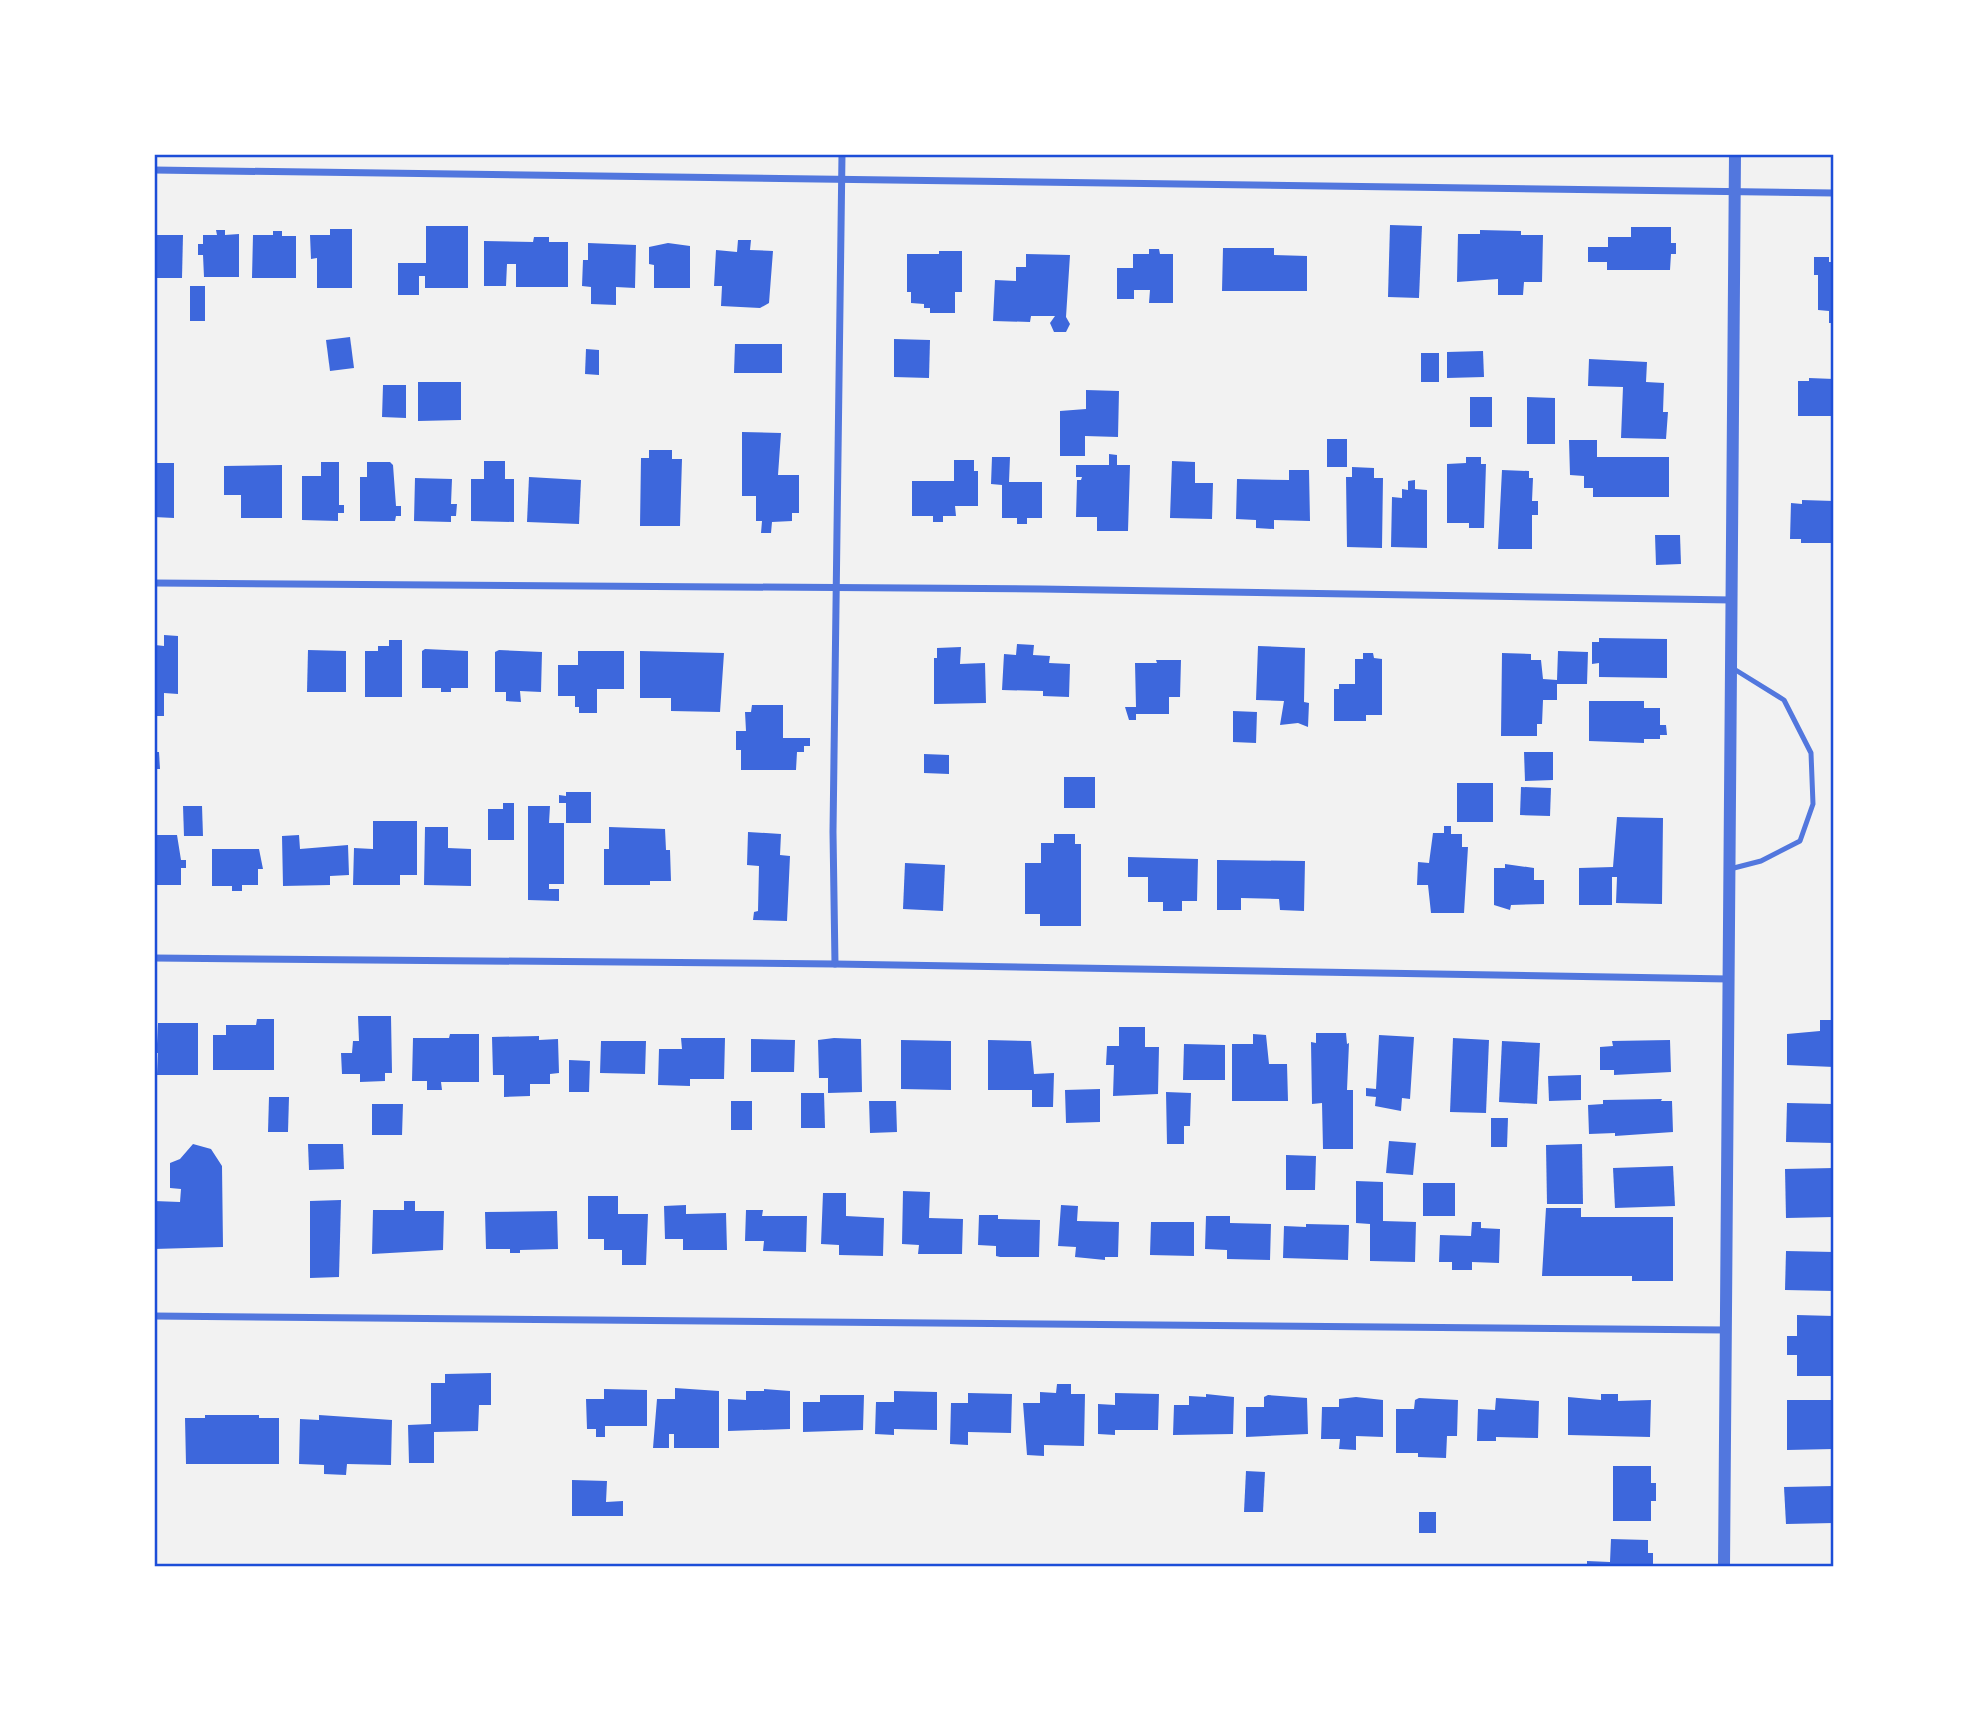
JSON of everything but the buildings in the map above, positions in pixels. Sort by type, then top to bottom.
[{"type":"street","points":[[835,964],[833,832],[842,154]]},
{"type":"street","points":[[1724,1567],[1735,154]]},
{"type":"street","points":[[154,170],[1834,193]]},
{"type":"street","points":[[154,583],[1731,600]]},
{"type":"street","points":[[154,958],[835,964],[1730,979]]},
{"type":"street","points":[[154,1316],[1726,1330]]},
{"type":"lane","points":[[1730,869],[1761,861],[1800,841],[1813,804],[1811,753],[1784,700],[1731,667]]}]
